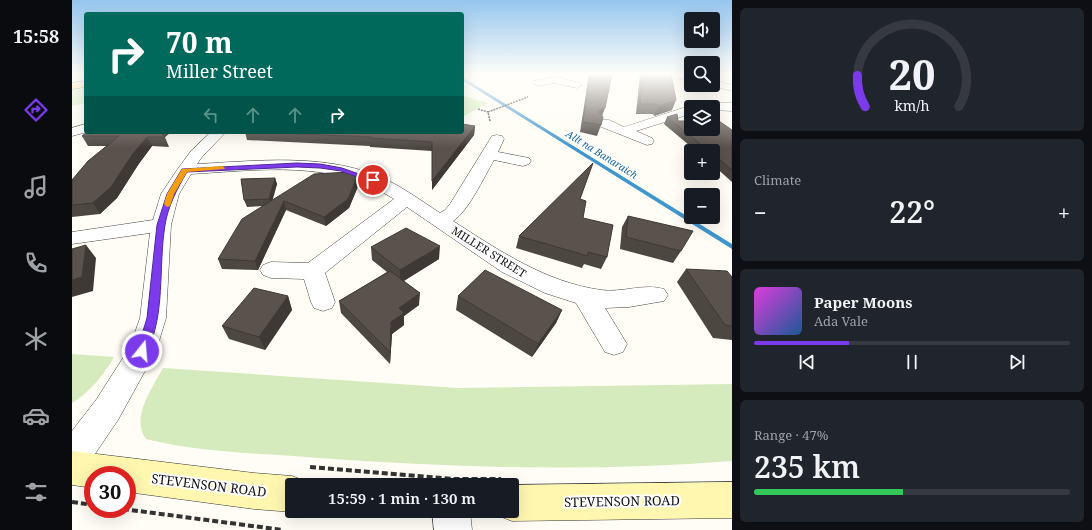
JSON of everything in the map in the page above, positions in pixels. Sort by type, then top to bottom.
[{"type":"street","points":[[720,108],[732,107]]},
{"type":"street","points":[[624,131],[684,112]]},
{"type":"street","points":[[604,123],[647,141]]},
{"type":"street","points":[[72,132],[84,129]]},
{"type":"street","name":"MILLER STREET","points":[[440,221],[452,214],[458,206],[489,155],[494,133]]},
{"type":"street","points":[[72,458],[107,410],[142,351],[153,318],[161,225],[170,194],[196,154],[217,134]]},
{"type":"street","points":[[489,155],[523,161]]},
{"type":"street","name":"MILLER STREET","points":[[185,170],[289,166],[320,166],[342,170],[364,176],[382,185],[440,221],[504,264],[541,283],[562,291],[603,299],[656,295]]},
{"type":"street","points":[[271,270],[313,271],[406,199]]},
{"type":"street","points":[[72,238],[161,225]]},
{"type":"street","points":[[313,271],[323,302]]},
{"type":"street","points":[[584,296],[614,344]]},
{"type":"street","name":"STEVENSON ROAD","points":[[72,468],[84,470]]},
{"type":"street","name":"STEVENSON ROAD","points":[[136,476],[254,491],[285,483]]},
{"type":"street","name":"STEVENSON ROAD","points":[[519,491],[732,500]]},
{"type":"street","points":[[452,518],[453,530]]},
{"type":"path","points":[[478,109],[488,112],[500,107],[513,105]]},
{"type":"path","points":[[488,112],[494,133]]},
{"type":"path","points":[[72,502],[84,504]]},
{"type":"path","points":[[136,511],[282,530]]},
{"type":"green space","points":[[72,99],[84,99],[84,103],[72,106]]},
{"type":"green space","points":[[464,99],[473,99],[488,103],[464,116]]},
{"type":"green space","points":[[72,354],[114,357],[96,383],[79,399],[72,403]]},
{"type":"green space","points":[[163,368],[458,388],[732,384],[732,461],[629,467],[577,468],[474,466],[232,452],[167,444],[146,439],[140,422],[149,393]]},
{"type":"building","points":[[586,99],[607,99],[605,108],[601,109],[599,112],[603,117],[601,125],[583,122]]},
{"type":"building","points":[[641,99],[676,99],[676,100],[659,106],[657,104],[640,104]]},
{"type":"building","points":[[677,114],[678,121],[684,121],[684,131],[667,117]]},
{"type":"building","points":[[720,122],[732,130],[732,170],[720,160],[720,144],[700,144],[690,136],[720,136]]},
{"type":"building","points":[[464,124],[475,126],[432,181],[432,142],[370,138],[371,137],[301,134],[464,134]]},
{"type":"building","points":[[84,134],[162,134],[165,137],[147,137],[132,155],[111,187],[93,203],[72,205],[72,180],[88,161],[119,136],[82,136]]},
{"type":"building","points":[[593,163],[580,199],[586,201],[583,218],[613,225],[607,257],[588,252],[588,256],[519,236]]},
{"type":"building","points":[[350,172],[358,175],[348,199],[324,217],[284,201],[255,261],[218,259],[242,219],[314,174]]},
{"type":"building","points":[[275,178],[269,199],[244,200],[241,179]]},
{"type":"building","points":[[628,216],[693,231],[681,251],[626,237]]},
{"type":"building","points":[[406,228],[440,246],[400,270],[371,247]]},
{"type":"building","points":[[86,245],[82,277],[72,280],[72,249]]},
{"type":"building","points":[[686,269],[727,271],[732,277],[732,326],[725,325]]},
{"type":"building","points":[[485,270],[562,310],[538,344],[458,296]]},
{"type":"building","points":[[390,271],[420,293],[399,308],[404,313],[391,322],[390,352],[339,301]]},
{"type":"building","points":[[254,288],[288,296],[259,337],[222,326]]},
{"type":"waterway","name":"Allt na Banaraich","points":[[495,99],[732,247]]},
{"type":"slow traffic","points":[[167,204],[170,194],[185,170],[222,168]]},
{"type":"route","points":[[142,351],[153,318],[161,225],[170,194],[185,170],[297,165],[320,166],[342,170],[373,180]]}]
